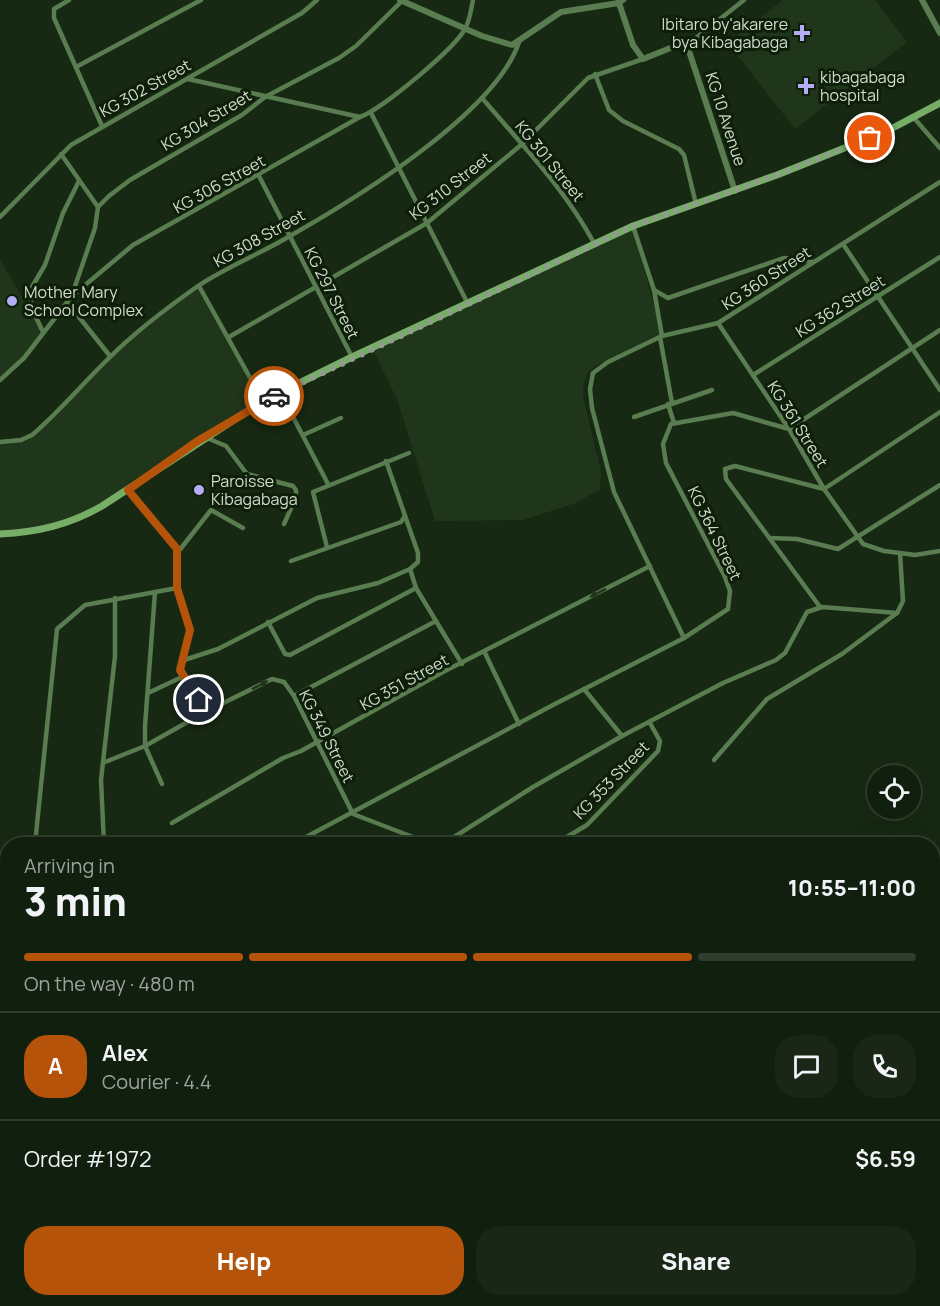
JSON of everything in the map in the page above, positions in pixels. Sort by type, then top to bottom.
[{"type":"main road","points":[[0,534],[33,532],[65,525],[96,510],[128,490],[204,437],[263,401],[352,357],[633,226],[735,191],[887,131],[940,103]]},
{"type":"street","points":[[69,0],[54,9],[54,18],[102,126]]},
{"type":"street","points":[[76,67],[201,0]]},
{"type":"street","name":"KG 302 Street","points":[[0,217],[71,145],[302,13],[317,0]]},
{"type":"street","points":[[466,29],[473,0]]},
{"type":"street","points":[[405,1],[505,44],[519,42],[543,22],[561,12],[620,1],[635,51],[643,59],[683,44],[687,45],[744,0]]},
{"type":"street","points":[[922,0],[940,33]]},
{"type":"street","name":"KG 304 Street","points":[[98,207],[130,180],[242,115],[266,97],[339,58],[356,46],[405,1]]},
{"type":"street","name":"KG 306 Street","points":[[0,380],[24,358],[72,296],[133,245],[360,117],[371,113],[443,53],[466,29]]},
{"type":"street","name":"KG 308 Street","points":[[0,442],[21,440],[32,435],[110,356],[199,286],[290,236],[399,167],[482,98],[510,65],[519,42]]},
{"type":"street","name":"KG 10 Avenue","points":[[687,45],[735,191]]},
{"type":"street","name":"KG 310 Street","points":[[229,337],[315,285],[427,223],[521,145],[579,86],[595,74],[643,59]]},
{"type":"street","points":[[595,74],[609,110],[623,121],[679,149],[684,156],[696,205]]},
{"type":"street","points":[[188,79],[360,117]]},
{"type":"street","name":"KG 301 Street","points":[[482,98],[565,195],[594,243]]},
{"type":"street","points":[[371,113],[468,304]]},
{"type":"street","points":[[914,118],[940,148]]},
{"type":"street","points":[[61,154],[98,207],[95,228],[72,296]]},
{"type":"street","name":"KG 297 Street","points":[[259,176],[352,357]]},
{"type":"street","points":[[43,332],[33,311],[29,292],[45,265],[79,181]]},
{"type":"street","name":"KG 360 Street","points":[[684,638],[614,492],[606,470],[592,408],[591,381],[596,369],[662,337],[718,323],[940,182]]},
{"type":"street","points":[[633,226],[654,290],[674,423],[733,413],[789,429],[940,330]]},
{"type":"street","points":[[843,244],[940,390]]},
{"type":"street","name":"KG 362 Street","points":[[753,375],[940,257]]},
{"type":"street","points":[[654,290],[668,298],[784,258],[813,262]]},
{"type":"street","points":[[199,286],[263,401]]},
{"type":"street","points":[[67,302],[110,356]]},
{"type":"street","name":"KG 361 Street","points":[[718,323],[789,429],[824,489],[859,537]]},
{"type":"street","points":[[634,417],[712,390]]},
{"type":"street","points":[[280,392],[328,484]]},
{"type":"street","points":[[820,607],[726,479],[724,473],[727,467],[745,468],[824,489],[940,412]]},
{"type":"street","points":[[303,435],[341,418]]},
{"type":"street","name":"KG 364 Street","points":[[307,837],[684,638],[728,609],[730,599],[725,577],[666,463],[663,444],[674,423]]},
{"type":"street","points":[[204,437],[226,446],[247,474],[292,486],[296,490],[296,496],[284,524]]},
{"type":"street","points":[[327,546],[313,496],[315,490],[409,453]]},
{"type":"street","points":[[181,661],[218,649],[317,598],[378,583],[410,569],[418,562],[418,553],[386,461]]},
{"type":"street","points":[[770,538],[797,539],[838,549],[940,485]]},
{"type":"street","points":[[128,490],[178,552]]},
{"type":"street","points":[[207,711],[182,677],[181,661],[190,630],[177,588],[178,552],[211,510],[243,528]]},
{"type":"street","points":[[291,561],[327,546],[401,522],[405,516]]},
{"type":"street","points":[[859,537],[863,544],[872,548],[900,554],[915,555],[940,550]]},
{"type":"street","points":[[714,760],[767,699],[842,654],[897,613],[903,601],[900,554]]},
{"type":"street","name":"KG 351 Street","points":[[172,822],[283,758],[650,566]]},
{"type":"street","points":[[410,569],[416,588],[462,664]]},
{"type":"street","points":[[35,837],[55,633],[85,604],[177,588]]},
{"type":"street","points":[[268,622],[285,654],[290,655],[416,588]]},
{"type":"street","points":[[155,592],[146,746],[162,784]]},
{"type":"street","points":[[104,837],[101,796],[115,656],[115,598]]},
{"type":"street","points":[[454,837],[622,736],[723,683],[776,660],[785,653],[804,616],[820,607],[897,613]]},
{"type":"street","points":[[294,696],[436,621]]},
{"type":"street","points":[[485,653],[519,724]]},
{"type":"street","points":[[148,693],[182,677]]},
{"type":"street","name":"KG 349 Street","points":[[105,762],[146,746],[207,711],[272,679],[284,682],[294,696],[353,814]]},
{"type":"street","points":[[584,689],[622,736]]},
{"type":"street","name":"KG 353 Street","points":[[567,837],[587,825],[658,751],[660,741],[650,723]]},
{"type":"street","points":[[353,814],[406,837]]},
{"type":"shaded area","name":"kibagabaga hospital","points":[[783,0],[875,0],[907,42],[795,129],[728,43]]},
{"type":"shaded area","points":[[633,226],[662,336],[595,366],[588,372],[583,386],[583,397],[601,472],[600,489],[576,503],[523,520],[435,521],[397,399],[372,348]]},
{"type":"shaded area","name":"Mother Mary School Complex","points":[[0,260],[43,332],[24,358],[0,379]]},
{"type":"shaded area","points":[[199,286],[263,401],[75,521],[0,533],[0,442],[21,440],[32,435],[110,356]]},
{"type":"way so far","points":[[274,396],[352,357],[633,226],[735,191],[870,138]]},
{"type":"place","name":"Ibitaro by'akarere bya Kibagabaga","points":[[802,33]]},
{"type":"place","name":"kibagabaga hospital","points":[[806,86]]},
{"type":"place","name":"Mother Mary School Complex","points":[[12,301]]},
{"type":"place","name":"Paroisse Kibagabaga","points":[[199,490]]},
{"type":"route","points":[[199,700],[182,677],[180,670],[190,630],[177,588],[179,556],[177,549],[128,490],[196,442],[274,396]]}]
